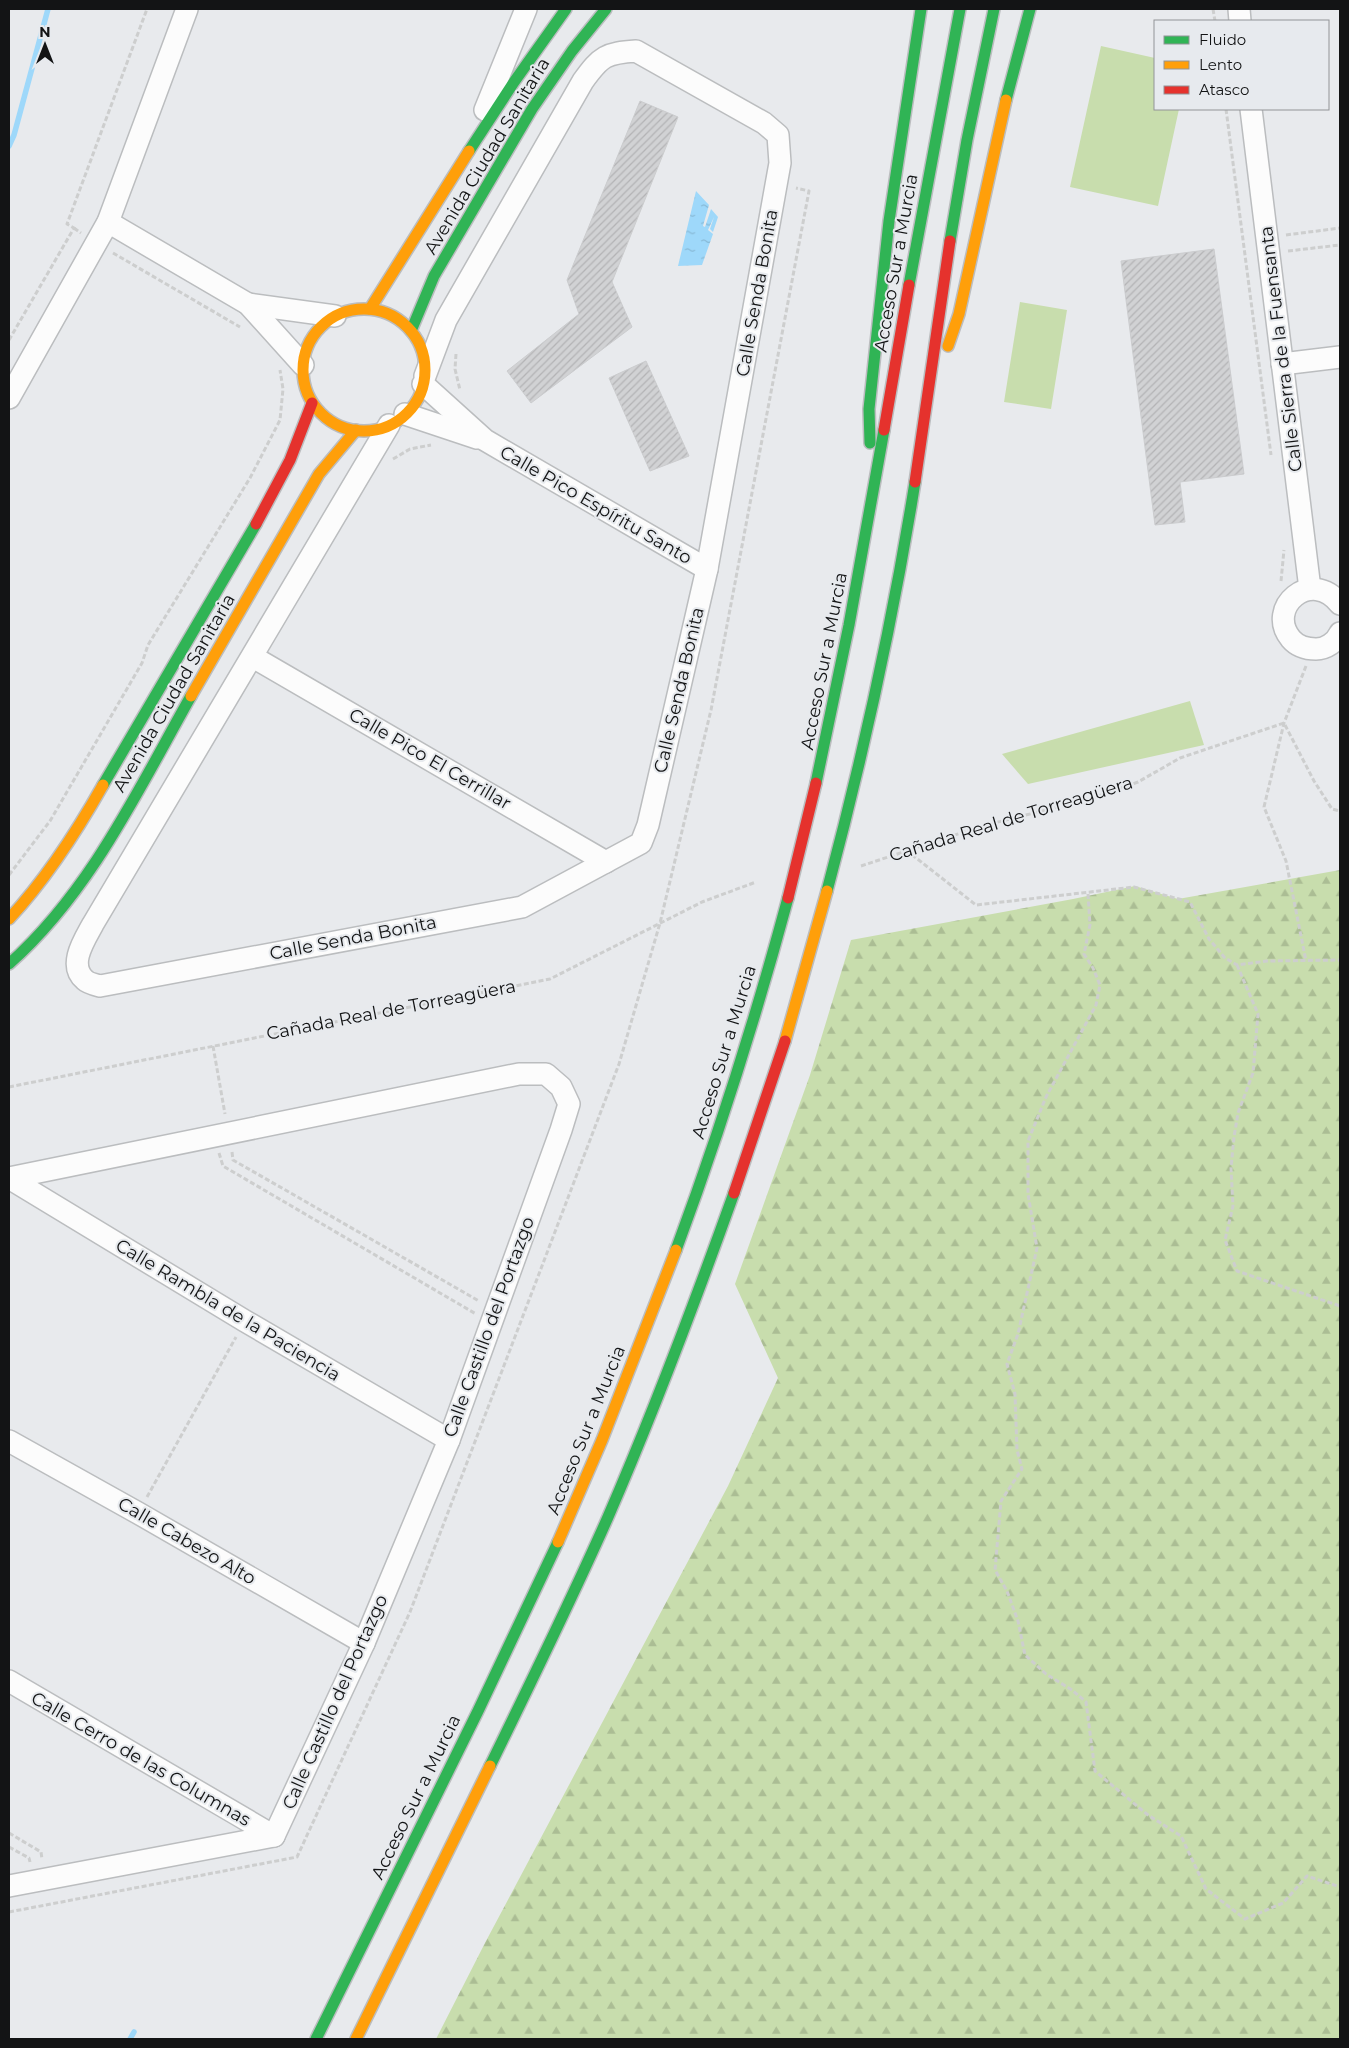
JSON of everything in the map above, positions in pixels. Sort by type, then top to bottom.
[{"type":"main road","name":"Avenida Ciudad Sanitaria","points":[[370,309],[408,254],[506,92],[566,9]]},
{"type":"main road","name":"Avenida Ciudad Sanitaria","points":[[411,331],[434,276],[532,110],[572,51],[606,9]]},
{"type":"main road","points":[[872,510],[870,409],[889,221],[921,9]]},
{"type":"main road","name":"Acceso Sur a Murcia","points":[[316,2039],[491,1685],[560,1539],[603,1438],[676,1250],[738,1068],[792,886],[838,684],[872,510],[944,88],[960,9]]},
{"type":"main road","points":[[356,2039],[526,1694],[636,1452],[676,1351],[740,1177],[798,996],[826,893],[884,654],[927,409],[953,218],[994,9]]},
{"type":"main road","points":[[927,409],[959,314],[1008,91],[1030,9]]},
{"type":"main road","points":[[370,309],[385,313],[399,320],[411,331],[422,352],[424,380],[417,399],[397,420],[378,429],[356,430],[331,421],[312,402],[306,391],[303,365],[305,352],[310,340],[321,326],[335,316],[352,310],[370,309]]},
{"type":"main road","name":"Avenida Ciudad Sanitaria","points":[[9,919],[54,866],[78,828],[273,494],[293,456],[312,402]]},
{"type":"main road","name":"Avenida Ciudad Sanitaria","points":[[9,964],[46,929],[71,898],[101,854],[320,474],[334,454],[356,430]]},
{"type":"street","points":[[9,398],[108,222],[187,9]]},
{"type":"street","points":[[467,155],[526,9]]},
{"type":"street","name":"Calle Senda Bonita","points":[[253,657],[93,924],[78,953],[77,968],[85,980],[100,986],[522,906],[641,844],[648,826],[707,569],[777,184],[780,163],[778,135],[764,123],[636,51],[613,53],[595,64],[583,81],[446,320],[424,380]]},
{"type":"street","name":"Calle Sierra de la Fuensanta","points":[[1251,110],[1310,589]]},
{"type":"street","points":[[108,222],[248,304],[303,365]]},
{"type":"street","points":[[248,304],[335,316]]},
{"type":"street","points":[[1282,364],[1340,357]]},
{"type":"street","name":"Calle Pico Espíritu Santo","points":[[424,380],[485,440],[707,569]]},
{"type":"street","points":[[253,657],[328,526],[397,420]]},
{"type":"street","name":"Calle Pico Espíritu Santo","points":[[397,420],[485,440]]},
{"type":"street","points":[[1338,597],[1322,590],[1310,589],[1298,593],[1290,600],[1284,611],[1284,623],[1287,634],[1295,643],[1306,648],[1317,649],[1329,646],[1338,638],[1340,633]]},
{"type":"street","name":"Calle Pico El Cerrillar","points":[[253,657],[606,862]]},
{"type":"street","name":"Calle Castillo del Portazgo","points":[[9,1178],[519,1074],[546,1074],[561,1087],[569,1104],[449,1440],[364,1643],[274,1836]]},
{"type":"street","name":"Calle Rambla de la Paciencia","points":[[9,1178],[245,1321],[449,1440]]},
{"type":"street","name":"Calle Cabezo Alto","points":[[9,1441],[364,1643]]},
{"type":"street","name":"Calle Cerro de las Columnas","points":[[9,1681],[274,1836]]},
{"type":"street","points":[[9,1886],[274,1836]]},
{"type":"path","points":[[147,9],[67,224],[97,244],[242,328]]},
{"type":"path","points":[[1226,110],[1272,461]]},
{"type":"path","points":[[9,1912],[297,1857],[410,1612],[619,1064],[660,923],[711,710],[809,191],[777,184]]},
{"type":"path","points":[[9,340],[74,228]]},
{"type":"path","points":[[1245,256],[1269,246],[1340,228]]},
{"type":"path","points":[[1269,246],[1340,245]]},
{"type":"path","points":[[456,346],[455,369],[460,390],[465,396]]},
{"type":"path","points":[[9,875],[50,821],[142,663],[148,644],[250,478],[280,420],[283,389],[279,360]]},
{"type":"path","points":[[390,461],[410,449],[428,445],[435,446]]},
{"type":"path","points":[[1280,586],[1284,550],[1283,542]]},
{"type":"path","points":[[1306,961],[1286,861],[1264,807],[1284,723],[1307,663],[1313,663]]},
{"type":"path","points":[[1284,723],[1314,781],[1332,809],[1340,811]]},
{"type":"path","name":"Cañada Real de Torreagüera","points":[[861,866],[982,826],[1090,798],[1138,782],[1180,758],[1284,723]]},
{"type":"path","points":[[906,850],[976,905],[1088,894],[1134,887],[1190,902],[1209,940],[1225,958],[1237,965],[1258,1014],[1253,1073],[1237,1121],[1231,1168],[1233,1206],[1225,1240],[1237,1271],[1340,1306]]},
{"type":"path","name":"Cañada Real de Torreagüera","points":[[9,1087],[550,979],[702,902],[756,882]]},
{"type":"path","points":[[1088,894],[1090,925],[1084,954],[1093,968],[1100,985],[1096,1005],[1046,1097],[1028,1141],[1028,1194],[1037,1248],[1018,1334],[1007,1364],[1014,1394],[1017,1450],[1022,1470],[1001,1500],[996,1570],[1018,1621],[1024,1655],[1046,1674],[1072,1690],[1086,1702],[1094,1771],[1148,1815],[1181,1836],[1206,1889],[1245,1919],[1283,1903],[1307,1876],[1340,1887]]},
{"type":"path","points":[[1237,965],[1267,961],[1340,960]]},
{"type":"path","points":[[213,1046],[223,1166],[493,1317],[523,1319]]},
{"type":"path","points":[[221,1134],[233,1160],[493,1317]]},
{"type":"path","points":[[138,1513],[245,1321]]},
{"type":"path","points":[[9,1833],[41,1852],[46,1880]]},
{"type":"green space","points":[[1101,46],[1154,58],[1154,110],[1179,110],[1158,206],[1070,187]]},
{"type":"green space","points":[[1020,302],[1067,310],[1051,409],[1004,402]]},
{"type":"green space","points":[[1190,701],[1204,745],[1028,784],[1002,754]]},
{"type":"green space","points":[[1340,870],[1340,2039],[436,2039],[486,1941],[728,1486],[778,1378],[735,1284],[810,1075],[851,940],[1135,886],[1178,899]]},
{"type":"water","points":[[696,191],[709,205],[703,226],[705,227],[711,209],[718,217],[713,232],[710,229],[714,217],[708,230],[713,234],[702,265],[678,266]]},
{"type":"building","points":[[640,101],[678,117],[612,282],[632,327],[531,403],[507,371],[579,314],[567,280]]},
{"type":"building","points":[[1214,249],[1244,474],[1180,482],[1185,522],[1155,525],[1121,261]]},
{"type":"building","points":[[646,361],[689,456],[650,471],[609,378]]},
{"type":"waterway","points":[[9,146],[14,135],[48,9]]},
{"type":"waterway","points":[[130,2039],[134,2032]]},
{"type":"traffic: fast","points":[[469,151],[514,82],[566,9]]},
{"type":"traffic: fast","points":[[411,331],[434,276],[532,109],[572,51],[606,9]]},
{"type":"traffic: fast","points":[[870,443],[869,409],[889,221],[921,9]]},
{"type":"traffic: fast","points":[[909,285],[960,9]]},
{"type":"traffic: fast","points":[[950,241],[967,140],[994,9]]},
{"type":"traffic: fast","points":[[1006,100],[1030,9]]},
{"type":"traffic: fast","points":[[816,783],[849,625],[884,430]]},
{"type":"traffic: fast","points":[[827,891],[853,790],[876,688],[915,482]]},
{"type":"traffic: fast","points":[[103,785],[256,524]]},
{"type":"traffic: fast","points":[[9,964],[65,905],[89,872],[132,803],[191,696]]},
{"type":"traffic: fast","points":[[676,1250],[736,1075],[788,898]]},
{"type":"traffic: fast","points":[[490,1766],[580,1580],[608,1517],[674,1356],[734,1193]]},
{"type":"traffic: fast","points":[[316,2039],[478,1711],[558,1542]]},
{"type":"traffic: slow","points":[[948,346],[959,314],[1006,100]]},
{"type":"traffic: slow","points":[[370,309],[469,151]]},
{"type":"traffic: slow","points":[[364,309],[376,310],[387,314],[407,327],[420,347],[424,358],[425,370],[424,382],[420,393],[407,413],[387,426],[376,430],[364,431],[352,430],[341,426],[321,413],[308,393],[304,382],[303,370],[304,358],[308,347],[321,327],[341,314],[352,310],[364,309]]},
{"type":"traffic: slow","points":[[191,696],[319,474],[356,430]]},
{"type":"traffic: slow","points":[[9,919],[36,888],[60,855],[103,785]]},
{"type":"traffic: slow","points":[[785,1041],[827,891]]},
{"type":"traffic: slow","points":[[558,1542],[602,1440],[676,1250]]},
{"type":"traffic: slow","points":[[356,2039],[490,1766]]},
{"type":"traffic: jam","points":[[915,482],[950,241]]},
{"type":"traffic: jam","points":[[884,430],[909,285]]},
{"type":"traffic: jam","points":[[256,524],[290,460],[312,403]]},
{"type":"traffic: jam","points":[[788,898],[816,783]]},
{"type":"traffic: jam","points":[[734,1193],[785,1041]]}]
